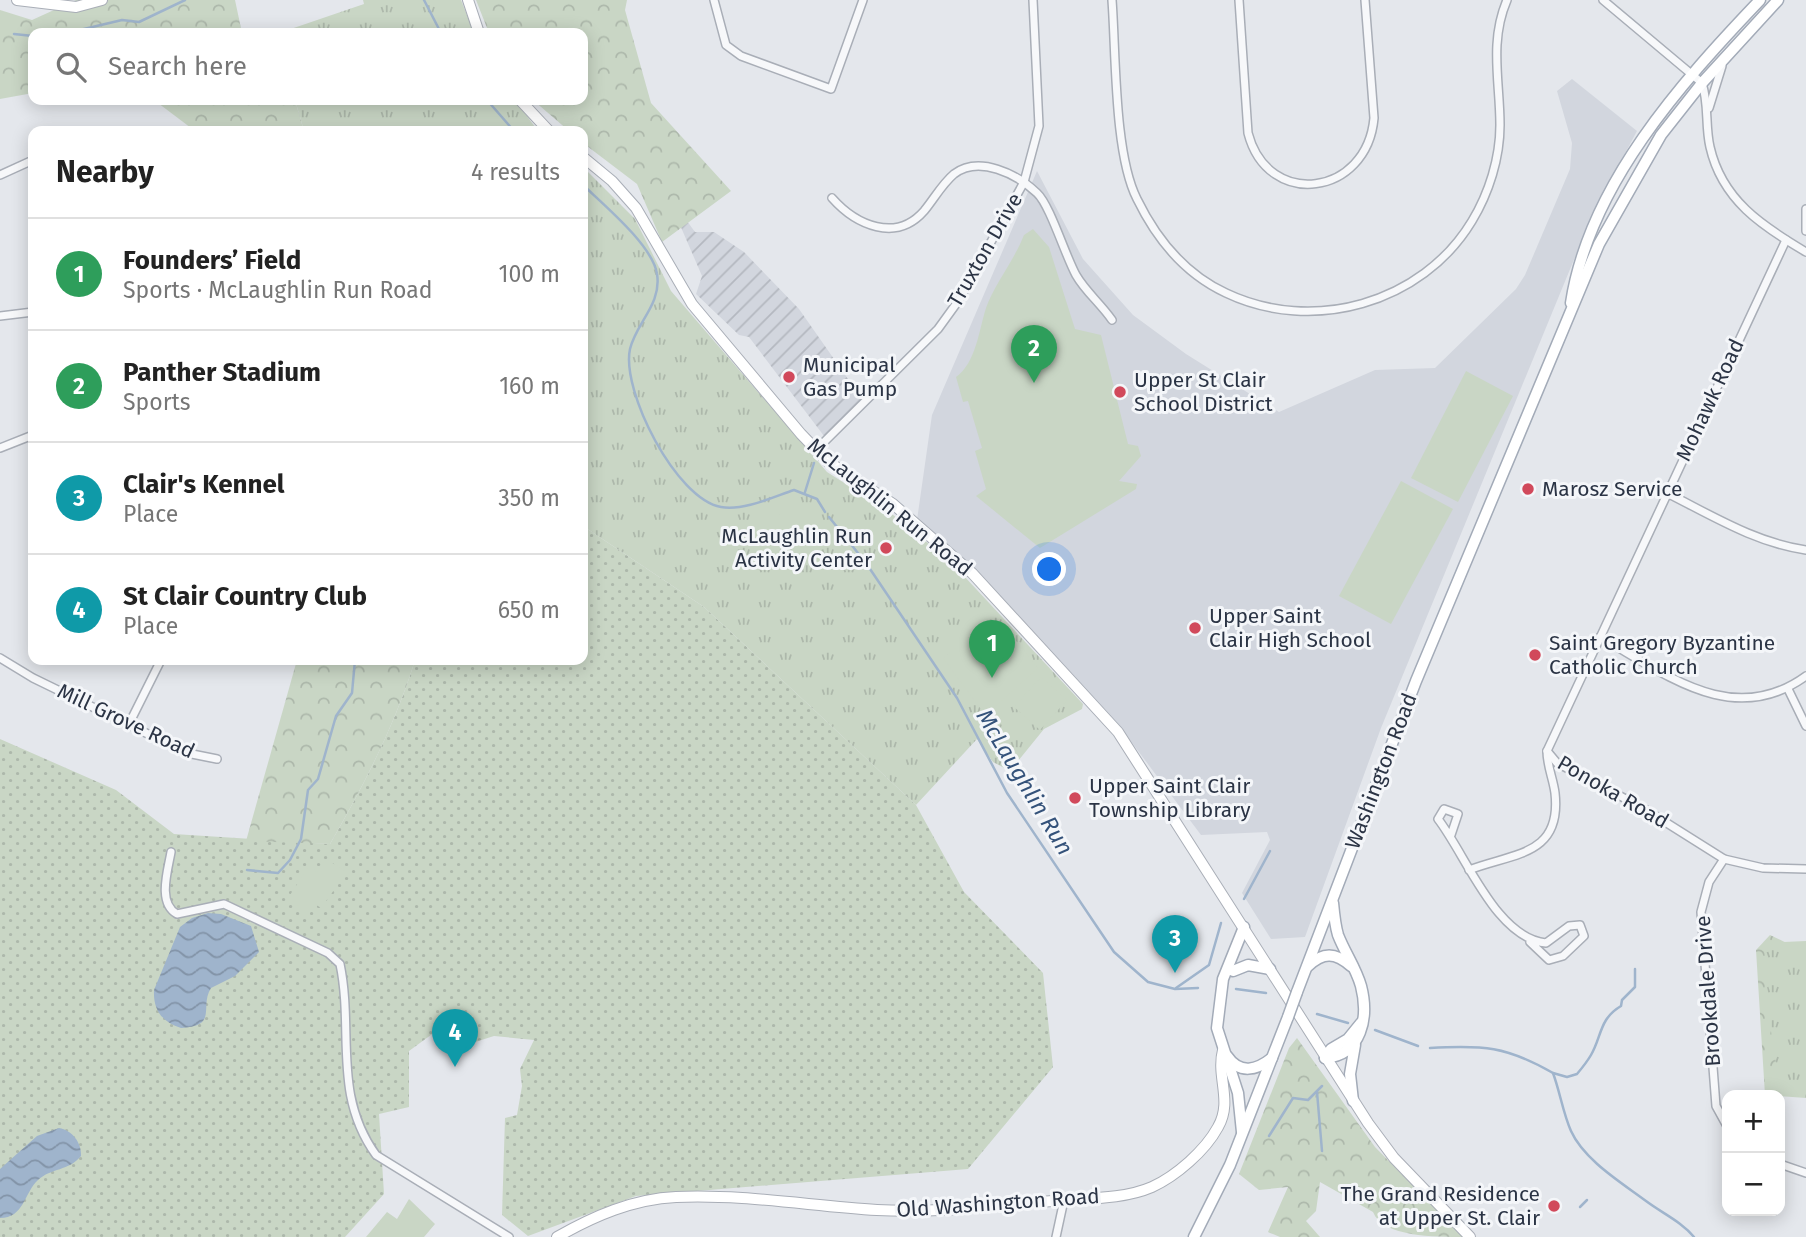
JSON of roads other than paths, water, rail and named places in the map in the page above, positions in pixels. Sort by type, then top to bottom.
[{"type":"main road","points":[[17,0],[76,7],[102,0]]},
{"type":"main road","points":[[468,0],[477,28]]},
{"type":"main road","name":"Washington Road","points":[[1194,1237],[1242,1136],[1416,681],[1570,306],[1582,262],[1622,171],[1661,111],[1760,0]]},
{"type":"main road","name":"Washington Road","points":[[1570,306],[1583,289],[1597,249],[1635,176],[1661,135],[1702,83],[1778,0]]},
{"type":"main road","points":[[525,105],[544,126]]},
{"type":"main road","name":"McLaughlin Run Road","points":[[588,161],[612,181],[636,208],[692,304],[816,450],[836,468],[893,504],[948,552],[1002,604],[1090,699],[1128,747],[1353,1101],[1394,1158],[1470,1237]]},
{"type":"main road","points":[[1332,899],[1336,929],[1362,992],[1362,1032],[1354,1045],[1350,1074],[1353,1101]]},
{"type":"main road","points":[[1223,989],[1233,971],[1244,927]]},
{"type":"main road","points":[[1242,1136],[1238,1093],[1217,1028],[1223,979],[1244,927]]},
{"type":"main road","points":[[1306,968],[1319,957],[1328,954],[1341,958],[1353,968]]},
{"type":"main road","points":[[1233,971],[1248,965],[1270,968]]},
{"type":"main road","points":[[1325,1058],[1331,1049],[1348,1039],[1361,1023]]},
{"type":"main road","points":[[1325,1058],[1335,1057],[1354,1045]]},
{"type":"main road","points":[[1223,1050],[1235,1066],[1243,1069],[1255,1069],[1272,1058]]},
{"type":"main road","name":"Old Washington Road","points":[[557,1237],[586,1221],[628,1205],[676,1197],[765,1200],[908,1211],[1064,1200],[1147,1189],[1167,1178],[1213,1135],[1223,1115],[1225,1093],[1219,1068],[1223,1050]]},
{"type":"street","points":[[714,0],[726,45],[741,57],[831,89],[863,0]]},
{"type":"street","name":"Truxton Drive","points":[[816,450],[938,329],[959,300],[1024,182],[1039,126],[1033,0]]},
{"type":"street","points":[[1112,0],[1124,162],[1135,197],[1157,237],[1187,268],[1225,293],[1270,308],[1297,312],[1363,304],[1394,293],[1432,268],[1471,224],[1484,200],[1496,161],[1500,127],[1495,54],[1499,25],[1507,0]]},
{"type":"street","points":[[1239,0],[1248,133],[1252,149],[1260,162],[1276,175],[1300,184],[1315,185],[1333,181],[1350,169],[1361,159],[1372,137],[1374,118],[1365,0]]},
{"type":"street","points":[[1602,0],[1702,83],[1710,147],[1729,191],[1751,216],[1806,252]]},
{"type":"street","points":[[1707,116],[1726,56]]},
{"type":"street","points":[[0,175],[28,162]]},
{"type":"street","points":[[832,198],[845,213],[860,223],[874,228],[895,228],[912,222],[956,172],[974,166],[992,167],[1024,182],[1040,195],[1077,277],[1112,320]]},
{"type":"street","points":[[1806,209],[1806,231]]},
{"type":"street","name":"Mohawk Road","points":[[1547,751],[1786,240]]},
{"type":"street","points":[[0,316],[28,313]]},
{"type":"street","points":[[0,448],[28,437]]},
{"type":"street","points":[[1667,493],[1747,533],[1787,548],[1806,550]]},
{"type":"street","points":[[1600,637],[1690,687],[1718,697],[1751,699],[1788,689],[1806,676]]},
{"type":"street","name":"Mill Grove Road","points":[[0,658],[33,678],[187,753],[217,759]]},
{"type":"street","points":[[130,724],[160,665]]},
{"type":"street","points":[[1788,689],[1806,726]]},
{"type":"street","name":"Ponoka Road","points":[[1547,751],[1557,763],[1643,808],[1724,859],[1763,868],[1806,869]]},
{"type":"street","name":"Ponoka Road","points":[[1469,870],[1532,851],[1545,839],[1553,824],[1556,808],[1547,751]]},
{"type":"street","points":[[1451,835],[1469,870],[1499,913],[1549,960],[1563,956],[1584,936],[1580,925],[1569,926],[1546,943],[1531,942]]},
{"type":"street","points":[[171,852],[165,897],[171,911],[177,914],[224,904],[328,953],[340,964],[346,1074],[354,1115],[366,1142],[376,1156],[509,1237]]},
{"type":"street","name":"Brookdale Drive","points":[[1722,1117],[1716,1106],[1701,912],[1709,882],[1724,859]]},
{"type":"street","points":[[1785,1166],[1806,1173]]},
{"type":"street","points":[[1056,1237],[1064,1200]]},
{"type":"water","points":[[208,913],[221,914],[251,926],[259,952],[235,976],[211,988],[206,1014],[200,1024],[181,1028],[160,1014],[155,1004],[154,990],[180,927],[192,918]]},
{"type":"water","points":[[59,1128],[68,1131],[75,1138],[80,1146],[81,1156],[71,1164],[38,1180],[14,1214],[0,1218],[0,1169],[37,1136]]},
{"type":"waterway","points":[[88,28],[122,20],[139,22],[185,0]]},
{"type":"waterway","name":"McLaughlin Run","points":[[424,0],[438,28]]},
{"type":"waterway","points":[[14,34],[28,35]]},
{"type":"waterway","name":"McLaughlin Run","points":[[491,105],[510,126]]},
{"type":"waterway","name":"McLaughlin Run","points":[[588,190],[637,239],[654,263],[658,285],[656,295],[633,340],[629,368],[643,415],[670,465],[704,500],[721,507],[749,505],[794,490],[817,499],[825,512]]},
{"type":"waterway","points":[[805,492],[814,463]]},
{"type":"waterway","name":"McLaughlin Run","points":[[829,517],[866,563],[957,698],[1007,793],[1114,952],[1148,982],[1175,989],[1198,988]]},
{"type":"waterway","points":[[247,870],[278,873],[290,860],[301,839],[308,790],[318,779],[336,716],[352,693],[355,665]]},
{"type":"waterway","points":[[1244,899],[1270,851]]},
{"type":"waterway","points":[[1176,988],[1209,965],[1221,923]]},
{"type":"waterway","points":[[1553,1073],[1567,1077],[1577,1074],[1583,1067],[1595,1048],[1605,1022],[1635,987],[1635,969]]},
{"type":"waterway","name":"McLaughlin Run","points":[[1236,989],[1266,993]]},
{"type":"waterway","name":"McLaughlin Run","points":[[1317,1014],[1348,1023]]},
{"type":"waterway","name":"McLaughlin Run","points":[[1375,1030],[1418,1046]]},
{"type":"waterway","name":"McLaughlin Run","points":[[1430,1048],[1494,1049],[1521,1057],[1553,1073],[1571,1131],[1585,1152],[1615,1179],[1678,1222],[1694,1237]]},
{"type":"waterway","points":[[1269,1136],[1293,1098],[1308,1100],[1322,1086]]},
{"type":"waterway","points":[[1317,1092],[1322,1151]]},
{"type":"waterway","points":[[1580,1207],[1587,1200]]},
{"type":"place","name":"Municipal Gas Pump","points":[[789,377]]},
{"type":"place","name":"Panther Stadium","points":[[1034,383]]},
{"type":"place","name":"Upper St Clair School District","points":[[1120,392]]},
{"type":"place","name":"Marosz Service","points":[[1528,489]]},
{"type":"place","name":"McLaughlin Run Activity Center","points":[[886,548]]},
{"type":"place","name":"Upper Saint Clair High School","points":[[1195,628]]},
{"type":"place","name":"Saint Gregory Byzantine Catholic Church","points":[[1535,655]]},
{"type":"place","name":"Founders’ Field","points":[[992,678]]},
{"type":"place","name":"Upper Saint Clair Township Library","points":[[1075,798]]},
{"type":"place","name":"Clair's Kennel","points":[[1175,973]]},
{"type":"place","name":"St Clair Country Club","points":[[455,1067]]},
{"type":"place","name":"The Grand Residence at Upper St. Clair","points":[[1554,1206]]}]
